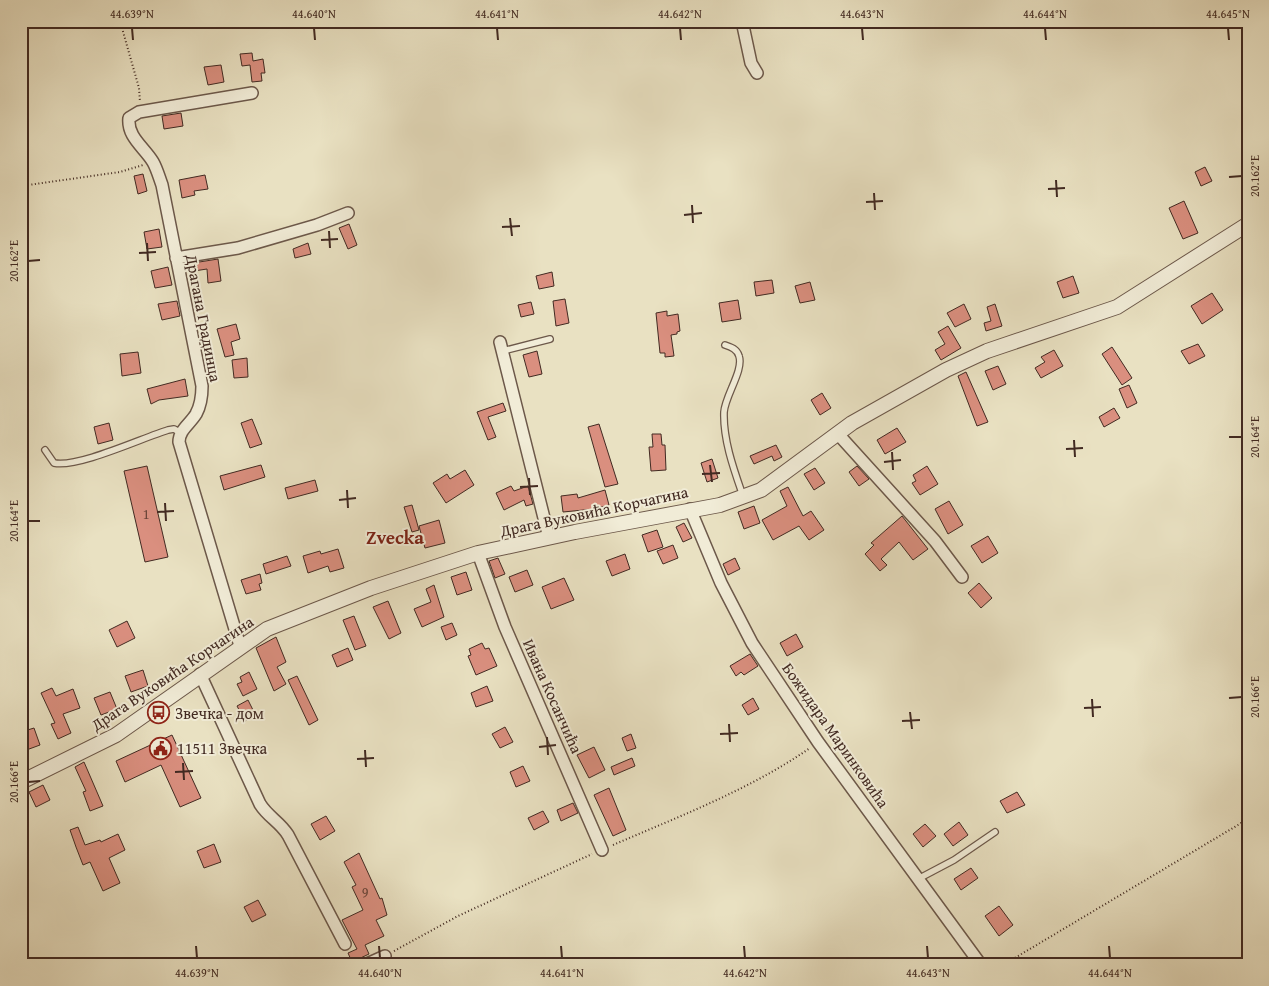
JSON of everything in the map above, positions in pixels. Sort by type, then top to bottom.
[{"type":"street","points":[[742,21],[751,63],[757,73]]},
{"type":"street","points":[[139,112],[252,94]]},
{"type":"street","name":"Драгана Градинца","points":[[139,112],[129,118],[130,132],[153,163],[162,185],[202,386],[202,400],[196,414],[181,433]]},
{"type":"street","points":[[176,258],[238,248],[317,225],[348,213]]},
{"type":"street","name":"Драга Вуковића Корчагина","points":[[21,782],[116,735],[200,674],[267,629],[371,588],[478,554],[690,509],[720,505],[761,490],[838,434],[938,375],[987,351],[1117,306],[1248,224]]},
{"type":"street","points":[[502,347],[549,538]]},
{"type":"street","points":[[181,433],[179,442],[240,646]]},
{"type":"street","points":[[838,434],[936,541],[962,577]]},
{"type":"street","name":"Божидара Маринковића","points":[[690,509],[721,583],[752,643],[818,742],[981,965]]},
{"type":"street","name":"Ивана Косанчића","points":[[478,554],[505,627],[602,850]]},
{"type":"street","points":[[200,674],[260,804],[270,817],[280,823],[288,835],[345,944]]},
{"type":"street","points":[[365,965],[385,956]]},
{"type":"lane","points":[[502,347],[550,339]]},
{"type":"lane","points":[[725,345],[736,349],[740,356],[738,370],[724,410],[724,427],[743,498]]},
{"type":"lane","points":[[46,450],[54,463],[62,464],[103,453],[168,430],[174,429],[181,433]]},
{"type":"lane","points":[[918,880],[954,860],[995,832]]},
{"type":"path","points":[[120,21],[139,88],[139,112]]},
{"type":"path","points":[[21,186],[120,172],[153,163]]},
{"type":"path","points":[[1003,965],[1248,819]]},
{"type":"building","points":[[252,53],[253,61],[263,59],[265,73],[261,73],[262,81],[252,82],[250,65],[242,66],[240,54]]},
{"type":"building","points":[[221,65],[224,82],[208,85],[204,67]]},
{"type":"building","points":[[181,113],[183,126],[164,129],[162,116]]},
{"type":"building","points":[[1205,167],[1212,181],[1201,186],[1195,172]]},
{"type":"building","points":[[143,174],[147,191],[138,194],[134,176]]},
{"type":"building","points":[[205,175],[208,189],[194,191],[195,195],[182,198],[179,180]]},
{"type":"building","points":[[1184,201],[1198,233],[1183,239],[1169,208]]},
{"type":"building","points":[[349,224],[357,245],[348,249],[339,228]]},
{"type":"building","points":[[159,229],[162,247],[147,249],[144,232]]},
{"type":"building","points":[[308,243],[311,254],[295,258],[293,249]]},
{"type":"building","points":[[218,259],[221,281],[208,283],[207,269],[194,271],[193,263]]},
{"type":"building","points":[[168,267],[172,285],[155,288],[151,271]]},
{"type":"building","points":[[552,272],[554,286],[539,289],[536,276]]},
{"type":"building","points":[[1073,276],[1079,293],[1063,298],[1057,282]]},
{"type":"building","points":[[772,280],[774,293],[756,296],[754,282]]},
{"type":"building","points":[[810,282],[815,300],[800,303],[795,286]]},
{"type":"building","points":[[1212,293],[1223,310],[1202,324],[1191,306]]},
{"type":"building","points":[[565,299],[569,323],[556,326],[553,301]]},
{"type":"building","points":[[738,300],[741,319],[722,322],[719,303]]},
{"type":"building","points":[[177,301],[180,316],[162,320],[158,304]]},
{"type":"building","points":[[531,302],[534,314],[521,317],[518,305]]},
{"type":"building","points":[[964,304],[971,319],[955,327],[947,313]]},
{"type":"building","points":[[995,304],[1002,326],[986,331],[984,323],[991,321],[987,307]]},
{"type":"building","points":[[667,311],[667,316],[678,314],[680,331],[677,334],[671,335],[674,356],[665,357],[665,353],[660,353],[656,313]]},
{"type":"building","points":[[236,324],[240,339],[231,342],[234,355],[225,357],[217,329]]},
{"type":"building","points":[[948,326],[961,348],[941,360],[935,350],[945,344],[938,332]]},
{"type":"building","points":[[1198,344],[1205,356],[1189,364],[1181,351]]},
{"type":"building","points":[[1112,347],[1132,378],[1122,385],[1102,354]]},
{"type":"building","points":[[1054,350],[1063,366],[1041,378],[1035,368],[1045,362],[1041,357]]},
{"type":"building","points":[[537,351],[542,374],[529,377],[523,355]]},
{"type":"building","points":[[138,352],[141,373],[122,376],[120,354]]},
{"type":"building","points":[[247,358],[248,377],[234,378],[232,360]]},
{"type":"building","points":[[998,366],[1006,384],[993,390],[985,371]]},
{"type":"building","points":[[966,372],[988,422],[977,426],[958,376]]},
{"type":"building","points":[[185,379],[188,396],[159,400],[151,404],[147,389]]},
{"type":"building","points":[[1129,385],[1137,403],[1127,408],[1119,389]]},
{"type":"building","points":[[822,393],[831,408],[820,415],[811,400]]},
{"type":"building","points":[[503,403],[506,411],[488,417],[496,437],[488,440],[477,412]]},
{"type":"building","points":[[1114,408],[1120,418],[1104,427],[1099,417]]},
{"type":"building","points":[[252,419],[262,444],[250,448],[241,423]]},
{"type":"building","points":[[109,423],[113,440],[98,444],[94,427]]},
{"type":"building","points":[[599,424],[618,484],[605,487],[588,427]]},
{"type":"building","points":[[897,428],[906,442],[885,454],[877,440]]},
{"type":"building","points":[[652,434],[661,434],[662,445],[665,445],[666,470],[651,471],[649,447],[653,447]]},
{"type":"building","points":[[776,445],[782,457],[774,461],[772,456],[754,464],[750,456]]},
{"type":"building","points":[[712,459],[718,478],[707,482],[701,463]]},
{"type":"building","points":[[261,465],[265,477],[224,490],[220,476]]},
{"type":"building","points":[[147,466],[168,557],[145,562],[124,471]]},
{"type":"building","points":[[857,466],[869,479],[859,486],[849,472]]},
{"type":"building","points":[[927,466],[938,484],[920,495],[912,483],[916,481],[913,475]]},
{"type":"building","points":[[815,468],[825,483],[814,490],[804,474]]},
{"type":"building","points":[[465,470],[474,485],[446,503],[433,483],[447,474],[450,479]]},
{"type":"building","points":[[315,480],[318,491],[288,499],[285,488]]},
{"type":"building","points":[[511,486],[514,491],[528,486],[533,504],[526,506],[524,500],[504,510],[496,493]]},
{"type":"building","points":[[788,487],[803,516],[811,511],[824,530],[809,540],[799,526],[773,540],[762,520],[787,506],[780,491]]},
{"type":"building","points":[[605,490],[609,505],[594,509],[563,512],[561,496],[577,494],[578,498]]},
{"type":"building","points":[[949,501],[963,525],[948,534],[935,509]]},
{"type":"building","points":[[412,505],[419,530],[412,532],[404,507]]},
{"type":"building","points":[[754,506],[760,523],[744,529],[738,512]]},
{"type":"building","points":[[902,516],[928,549],[913,560],[899,542],[881,559],[887,565],[880,571],[865,554],[874,545],[871,543]]},
{"type":"building","points":[[439,520],[445,543],[425,548],[419,526]]},
{"type":"building","points":[[684,523],[692,538],[683,542],[676,527]]},
{"type":"building","points":[[657,530],[663,547],[648,552],[642,535]]},
{"type":"building","points":[[988,536],[998,553],[982,563],[971,546]]},
{"type":"building","points":[[673,545],[678,558],[663,564],[657,551]]},
{"type":"building","points":[[338,549],[344,568],[330,572],[328,566],[308,573],[303,556],[320,551],[321,554]]},
{"type":"building","points":[[625,554],[630,569],[612,576],[606,561]]},
{"type":"building","points":[[287,556],[291,566],[266,574],[263,564]]},
{"type":"building","points":[[498,558],[505,574],[495,578],[489,561]]},
{"type":"building","points":[[735,558],[740,569],[728,575],[723,564]]},
{"type":"building","points":[[527,570],[533,585],[515,592],[509,577]]},
{"type":"building","points":[[466,572],[472,590],[457,595],[451,577]]},
{"type":"building","points":[[260,574],[262,583],[259,584],[261,590],[246,594],[241,580]]},
{"type":"building","points":[[564,578],[574,600],[551,609],[542,587]]},
{"type":"building","points":[[979,583],[992,598],[981,608],[968,593]]},
{"type":"building","points":[[434,585],[444,617],[422,627],[414,609],[431,602],[426,589]]},
{"type":"building","points":[[388,601],[401,633],[389,639],[373,607]]},
{"type":"building","points":[[354,616],[366,646],[355,650],[343,620]]},
{"type":"building","points":[[127,621],[135,638],[117,647],[109,630]]},
{"type":"building","points":[[452,623],[457,635],[446,640],[441,627]]},
{"type":"building","points":[[796,634],[803,647],[787,656],[780,643]]},
{"type":"building","points":[[276,637],[286,662],[277,667],[286,684],[274,691],[256,648]]},
{"type":"building","points":[[482,643],[485,649],[489,648],[497,666],[476,675],[468,656],[471,655],[469,649]]},
{"type":"building","points":[[348,648],[353,660],[337,667],[332,655]]},
{"type":"building","points":[[750,654],[758,666],[744,675],[741,672],[736,676],[730,666]]},
{"type":"building","points":[[143,670],[148,686],[131,692],[125,676]]},
{"type":"building","points":[[249,672],[257,689],[243,696],[237,684],[242,682],[240,677]]},
{"type":"building","points":[[297,676],[318,720],[309,725],[288,680]]},
{"type":"building","points":[[487,686],[493,701],[476,707],[471,693]]},
{"type":"building","points":[[52,688],[56,696],[73,689],[80,708],[63,714],[71,733],[58,739],[51,724],[55,723],[41,693]]},
{"type":"building","points":[[110,692],[117,709],[101,715],[94,698]]},
{"type":"building","points":[[753,698],[759,709],[748,715],[742,705]]},
{"type":"building","points":[[248,700],[256,716],[245,721],[237,706]]},
{"type":"building","points":[[505,727],[513,742],[500,748],[492,734]]},
{"type":"building","points":[[34,728],[40,745],[21,752],[21,732]]},
{"type":"building","points":[[631,734],[636,748],[627,751],[622,738]]},
{"type":"building","points":[[172,735],[201,798],[180,807],[161,765],[125,782],[116,761]]},
{"type":"building","points":[[594,747],[605,770],[589,778],[577,755]]},
{"type":"building","points":[[632,758],[635,766],[614,775],[611,767]]},
{"type":"building","points":[[84,762],[103,806],[90,811],[83,792],[86,791],[75,767]]},
{"type":"building","points":[[523,766],[530,781],[516,787],[510,772]]},
{"type":"building","points":[[43,785],[50,800],[36,807],[29,792]]},
{"type":"building","points":[[609,788],[626,830],[613,836],[594,795]]},
{"type":"building","points":[[1017,792],[1025,805],[1007,813],[1000,801]]},
{"type":"building","points":[[573,803],[578,813],[561,821],[557,810]]},
{"type":"building","points":[[543,811],[549,822],[534,830],[528,818]]},
{"type":"building","points":[[326,816],[335,831],[320,840],[311,824]]},
{"type":"building","points":[[959,822],[968,835],[953,846],[944,834]]},
{"type":"building","points":[[925,824],[936,836],[923,847],[913,834]]},
{"type":"building","points":[[78,827],[85,845],[100,840],[101,842],[118,834],[125,850],[109,858],[120,883],[103,891],[90,862],[83,865],[70,830]]},
{"type":"building","points":[[214,844],[221,862],[204,868],[197,851]]},
{"type":"building","points":[[359,853],[380,899],[382,898],[387,915],[376,920],[384,936],[365,945],[369,954],[352,962],[348,953],[357,949],[342,920],[363,910],[352,887],[356,885],[344,862]]},
{"type":"building","points":[[971,868],[978,878],[961,890],[954,879]]},
{"type":"building","points":[[258,900],[266,915],[252,922],[244,907]]},
{"type":"building","points":[[999,906],[1013,925],[999,936],[985,916]]},
{"type":"place","name":"Звечка - дом","points":[[159,713]]},
{"type":"place","name":"11511 Звечка","points":[[161,748]]},
{"type":"district","name":"Zvecka","points":[[395,537]]}]
